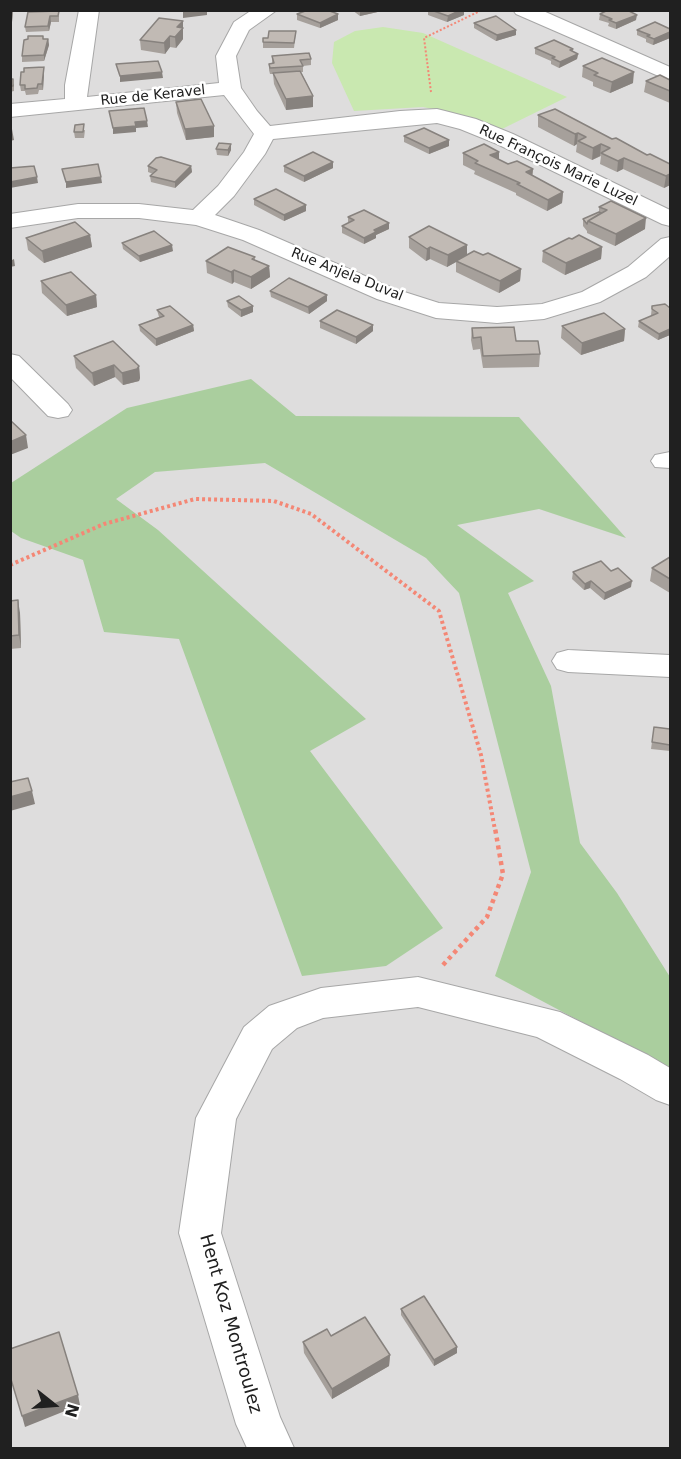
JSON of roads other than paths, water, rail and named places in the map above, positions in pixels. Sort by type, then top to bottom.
[{"type":"street","points":[[76,104],[76,85],[89,10]]},
{"type":"street","points":[[199,218],[226,192],[254,154],[265,133],[249,116],[230,88],[226,56],[241,26],[267,10]]},
{"type":"street","points":[[523,10],[670,75]]},
{"type":"street","name":"Rue de Keravel","points":[[10,111],[230,88]]},
{"type":"street","name":"Rue François Marie Luzel","points":[[265,133],[400,118],[434,117],[468,124],[505,139],[670,219]]},
{"type":"street","name":"Rue Anjela Duval","points":[[10,221],[78,211],[139,211],[199,218],[251,235],[386,294],[436,310],[497,315],[544,311],[591,297],[637,272],[670,244]]},
{"type":"street","points":[[10,362],[58,410]]},
{"type":"street","points":[[568,661],[670,666]]},
{"type":"street","name":"Hent Koz Montroulez","points":[[271,1449],[259,1424],[200,1233],[216,1118],[258,1038],[283,1017],[321,1003],[418,992],[546,1023],[634,1066],[670,1088]]}]
